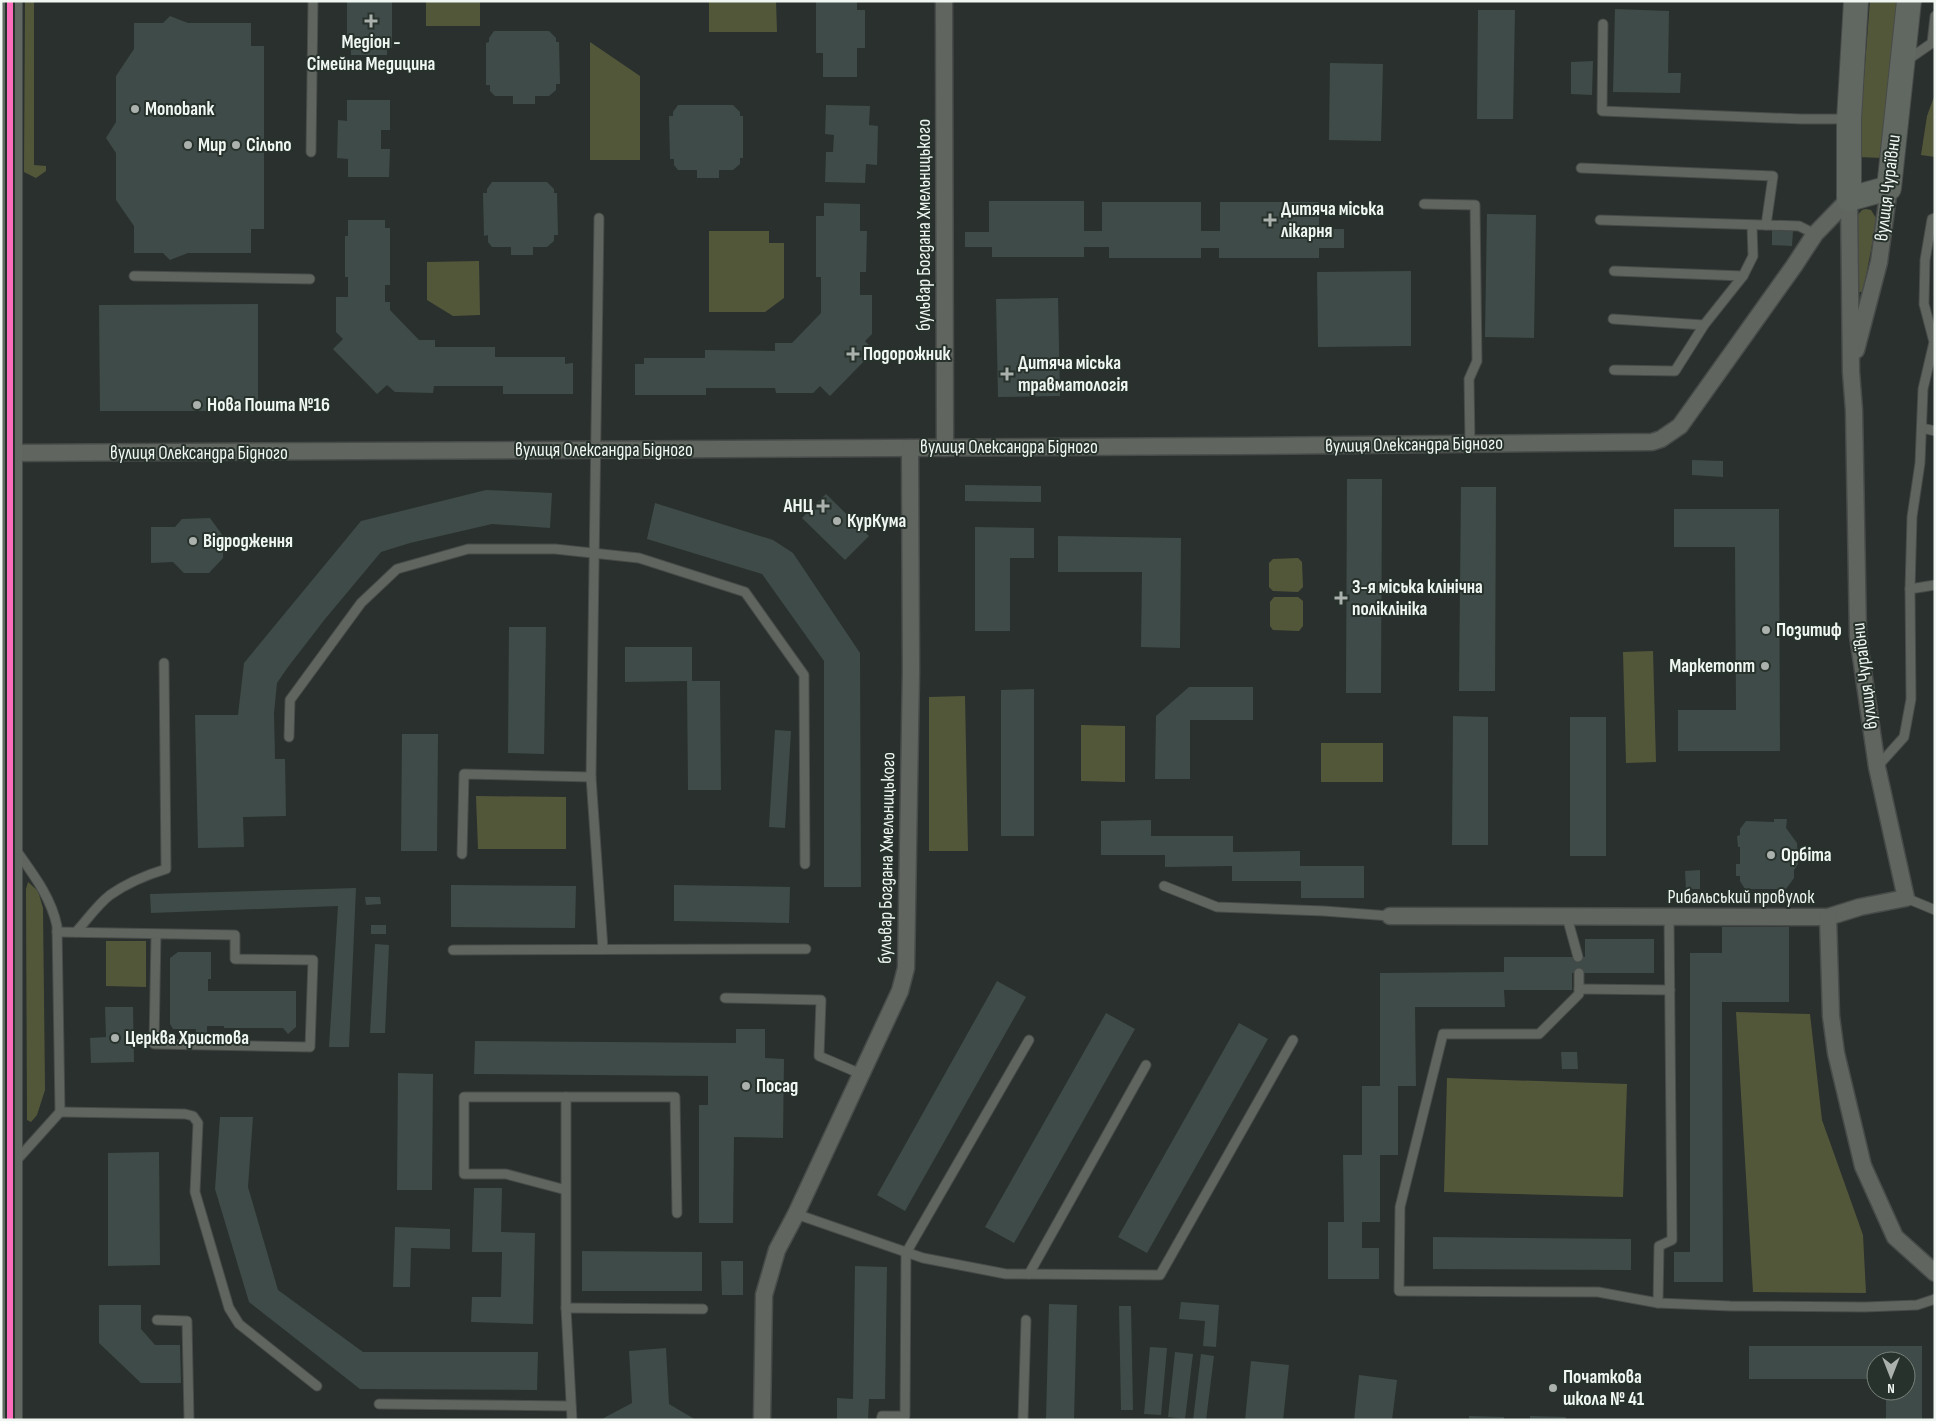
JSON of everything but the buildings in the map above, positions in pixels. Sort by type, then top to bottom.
[{"type":"main road","points":[[10,1],[5,201],[10,453],[10,840],[5,1167],[10,1420]]},
{"type":"main road","name":"вулиця Чураївни","points":[[1849,199],[1849,119],[1856,1]]},
{"type":"main road","name":"вулиця Чураївни","points":[[1889,188],[1909,1]]},
{"type":"main road","points":[[1849,199],[1889,188]]},
{"type":"street","name":"бульвар Богдана Хмельницького","points":[[944,1],[946,448]]},
{"type":"street","name":"вулиця Чураївни","points":[[1851,372],[1879,262],[1889,188]]},
{"type":"street","name":"вулиця Олександра Бідного","points":[[10,453],[1652,442],[1661,439],[1680,426],[1815,234],[1849,199]]},
{"type":"street","name":"вулиця Чураївни","points":[[1849,199],[1851,372],[1854,410],[1858,636],[1877,767],[1906,898]]},
{"type":"street","name":"бульвар Богдана Хмельницького","points":[[762,1420],[764,1296],[777,1250],[796,1214],[900,991],[906,968],[911,670],[910,448]]},
{"type":"street","points":[[1828,917],[1860,907],[1906,898]]},
{"type":"street","name":"Рибальський провулок","points":[[1390,916],[1828,917],[1831,1016],[1836,1053],[1863,1166],[1895,1237],[1935,1273]]},
{"type":"lane","points":[[311,152],[312,1]]},
{"type":"lane","points":[[1902,64],[1932,42],[1935,16]]},
{"type":"lane","points":[[1604,24],[1602,111],[1801,119],[1849,119]]},
{"type":"lane","points":[[1581,168],[1773,176],[1766,225]]},
{"type":"lane","points":[[1424,204],[1475,205],[1477,361],[1469,379],[1470,444]]},
{"type":"lane","points":[[599,218],[591,777],[603,950]]},
{"type":"lane","points":[[1877,767],[1904,737],[1911,699],[1910,589],[1912,517],[1920,463],[1923,389],[1935,342],[1924,304],[1925,260],[1932,219],[1935,218]]},
{"type":"lane","points":[[1600,220],[1799,226],[1815,234]]},
{"type":"lane","points":[[1614,370],[1675,371],[1704,325],[1743,276],[1753,256],[1752,226]]},
{"type":"lane","points":[[1614,271],[1743,276]]},
{"type":"lane","points":[[134,276],[310,278]]},
{"type":"lane","points":[[1613,319],[1704,325]]},
{"type":"lane","points":[[1922,428],[1935,431]]},
{"type":"lane","points":[[290,737],[290,700],[361,603],[397,569],[468,548],[555,548],[639,558],[745,592],[804,675],[805,864]]},
{"type":"lane","points":[[1910,589],[1935,585]]},
{"type":"lane","points":[[76,932],[109,896],[127,884],[166,869],[164,663]]},
{"type":"lane","points":[[462,854],[464,774],[591,777]]},
{"type":"lane","points":[[5,1167],[60,1112],[58,932],[54,913],[44,892],[10,840]]},
{"type":"lane","points":[[1164,886],[1217,907],[1324,911],[1390,916]]},
{"type":"lane","points":[[1906,898],[1935,910]]},
{"type":"lane","points":[[1567,917],[1578,957]]},
{"type":"lane","points":[[1658,1302],[1658,1246],[1672,1240],[1669,917]]},
{"type":"lane","points":[[58,932],[235,935],[235,959],[313,960],[310,1047],[154,1044],[156,934]]},
{"type":"lane","points":[[452,950],[806,950]]},
{"type":"lane","points":[[1579,973],[1579,994],[1539,1034],[1443,1034],[1400,1207],[1399,1291],[1598,1292],[1658,1302],[1730,1306],[1866,1307],[1917,1304],[1935,1299]]},
{"type":"lane","points":[[1579,990],[1670,990]]},
{"type":"lane","points":[[725,998],[821,1000],[819,1056],[861,1074]]},
{"type":"lane","points":[[881,1420],[882,1416],[905,1416],[906,1253],[1028,1040]]},
{"type":"lane","points":[[796,1214],[923,1258],[1006,1274],[1160,1275],[1293,1040]]},
{"type":"lane","points":[[1029,1274],[1146,1065]]},
{"type":"lane","points":[[566,1190],[506,1174],[464,1174],[464,1096],[675,1097],[677,1213]]},
{"type":"lane","points":[[566,1097],[566,1308],[572,1420]]},
{"type":"lane","points":[[60,1112],[185,1114],[193,1116],[198,1123],[195,1185],[197,1199],[229,1308],[239,1324],[317,1386]]},
{"type":"lane","points":[[566,1308],[703,1309]]},
{"type":"lane","points":[[157,1320],[187,1321],[189,1420]]},
{"type":"lane","points":[[1023,1420],[1026,1320]]},
{"type":"lane","points":[[379,1404],[571,1406]]},
{"type":"green space","points":[[25,1],[34,1],[34,165],[46,166],[46,171],[36,178],[24,172]]},
{"type":"green space","points":[[426,1],[480,1],[480,26],[426,26]]},
{"type":"green space","points":[[709,1],[776,1],[777,32],[709,32]]},
{"type":"green space","points":[[1870,1],[1897,1],[1882,158],[1858,157]]},
{"type":"green space","points":[[590,42],[640,76],[640,160],[590,160]]},
{"type":"green space","points":[[1935,94],[1935,157],[1921,155],[1927,116]]},
{"type":"green space","points":[[1862,210],[1871,210],[1876,218],[1876,223],[1863,292],[1857,292],[1857,216]]},
{"type":"green space","points":[[709,231],[769,231],[769,243],[784,243],[784,298],[765,312],[709,312]]},
{"type":"green space","points":[[479,261],[480,315],[453,316],[427,300],[427,262]]},
{"type":"green space","points":[[1298,558],[1302,562],[1303,587],[1298,592],[1273,591],[1269,587],[1269,563],[1273,559]]},
{"type":"green space","points":[[1274,597],[1298,597],[1303,601],[1303,626],[1299,631],[1273,630],[1270,626],[1270,602]]},
{"type":"green space","points":[[1653,651],[1656,762],[1626,763],[1623,652]]},
{"type":"green space","points":[[965,696],[968,851],[929,851],[929,697]]},
{"type":"green space","points":[[1081,725],[1125,726],[1125,782],[1081,781]]},
{"type":"green space","points":[[1321,743],[1383,743],[1383,782],[1321,782]]},
{"type":"green space","points":[[476,796],[566,797],[566,849],[478,849]]},
{"type":"green space","points":[[28,882],[38,891],[43,908],[45,1090],[37,1115],[31,1122],[27,1120],[26,889]]},
{"type":"green space","points":[[106,941],[146,941],[146,987],[106,986]]},
{"type":"green space","points":[[1736,1012],[1810,1014],[1822,1120],[1863,1235],[1866,1293],[1753,1292]]},
{"type":"green space","points":[[1447,1078],[1627,1084],[1623,1197],[1444,1192]]},
{"type":"transit line","points":[[10,1],[10,1420]]},
{"type":"place","name":"Медіон - Сімейна Медицина","points":[[371,21]]},
{"type":"place","name":"Monobank","points":[[135,109]]},
{"type":"place","name":"Мир","points":[[188,145]]},
{"type":"place","name":"Сільпо","points":[[236,145]]},
{"type":"place","name":"Дитяча міська лікарня","points":[[1270,220]]},
{"type":"place","name":"Подорожник","points":[[853,354]]},
{"type":"place","name":"Дитяча міська травматологія","points":[[1007,374]]},
{"type":"place","name":"Нова Пошта №16","points":[[197,405]]},
{"type":"place","name":"АНЦ","points":[[823,506]]},
{"type":"place","name":"КурКума","points":[[837,521]]},
{"type":"place","name":"Відродження","points":[[193,541]]},
{"type":"place","name":"3-я міська клінічна поліклініка","points":[[1341,598]]},
{"type":"place","name":"Позитиф","points":[[1766,630]]},
{"type":"place","name":"Маркетопт","points":[[1765,666]]},
{"type":"place","name":"Орбіта","points":[[1771,855]]},
{"type":"place","name":"Церква Христова","points":[[115,1038]]},
{"type":"place","name":"Посад","points":[[746,1086]]},
{"type":"place","name":"Початкова школа № 41","points":[[1553,1388]]}]
